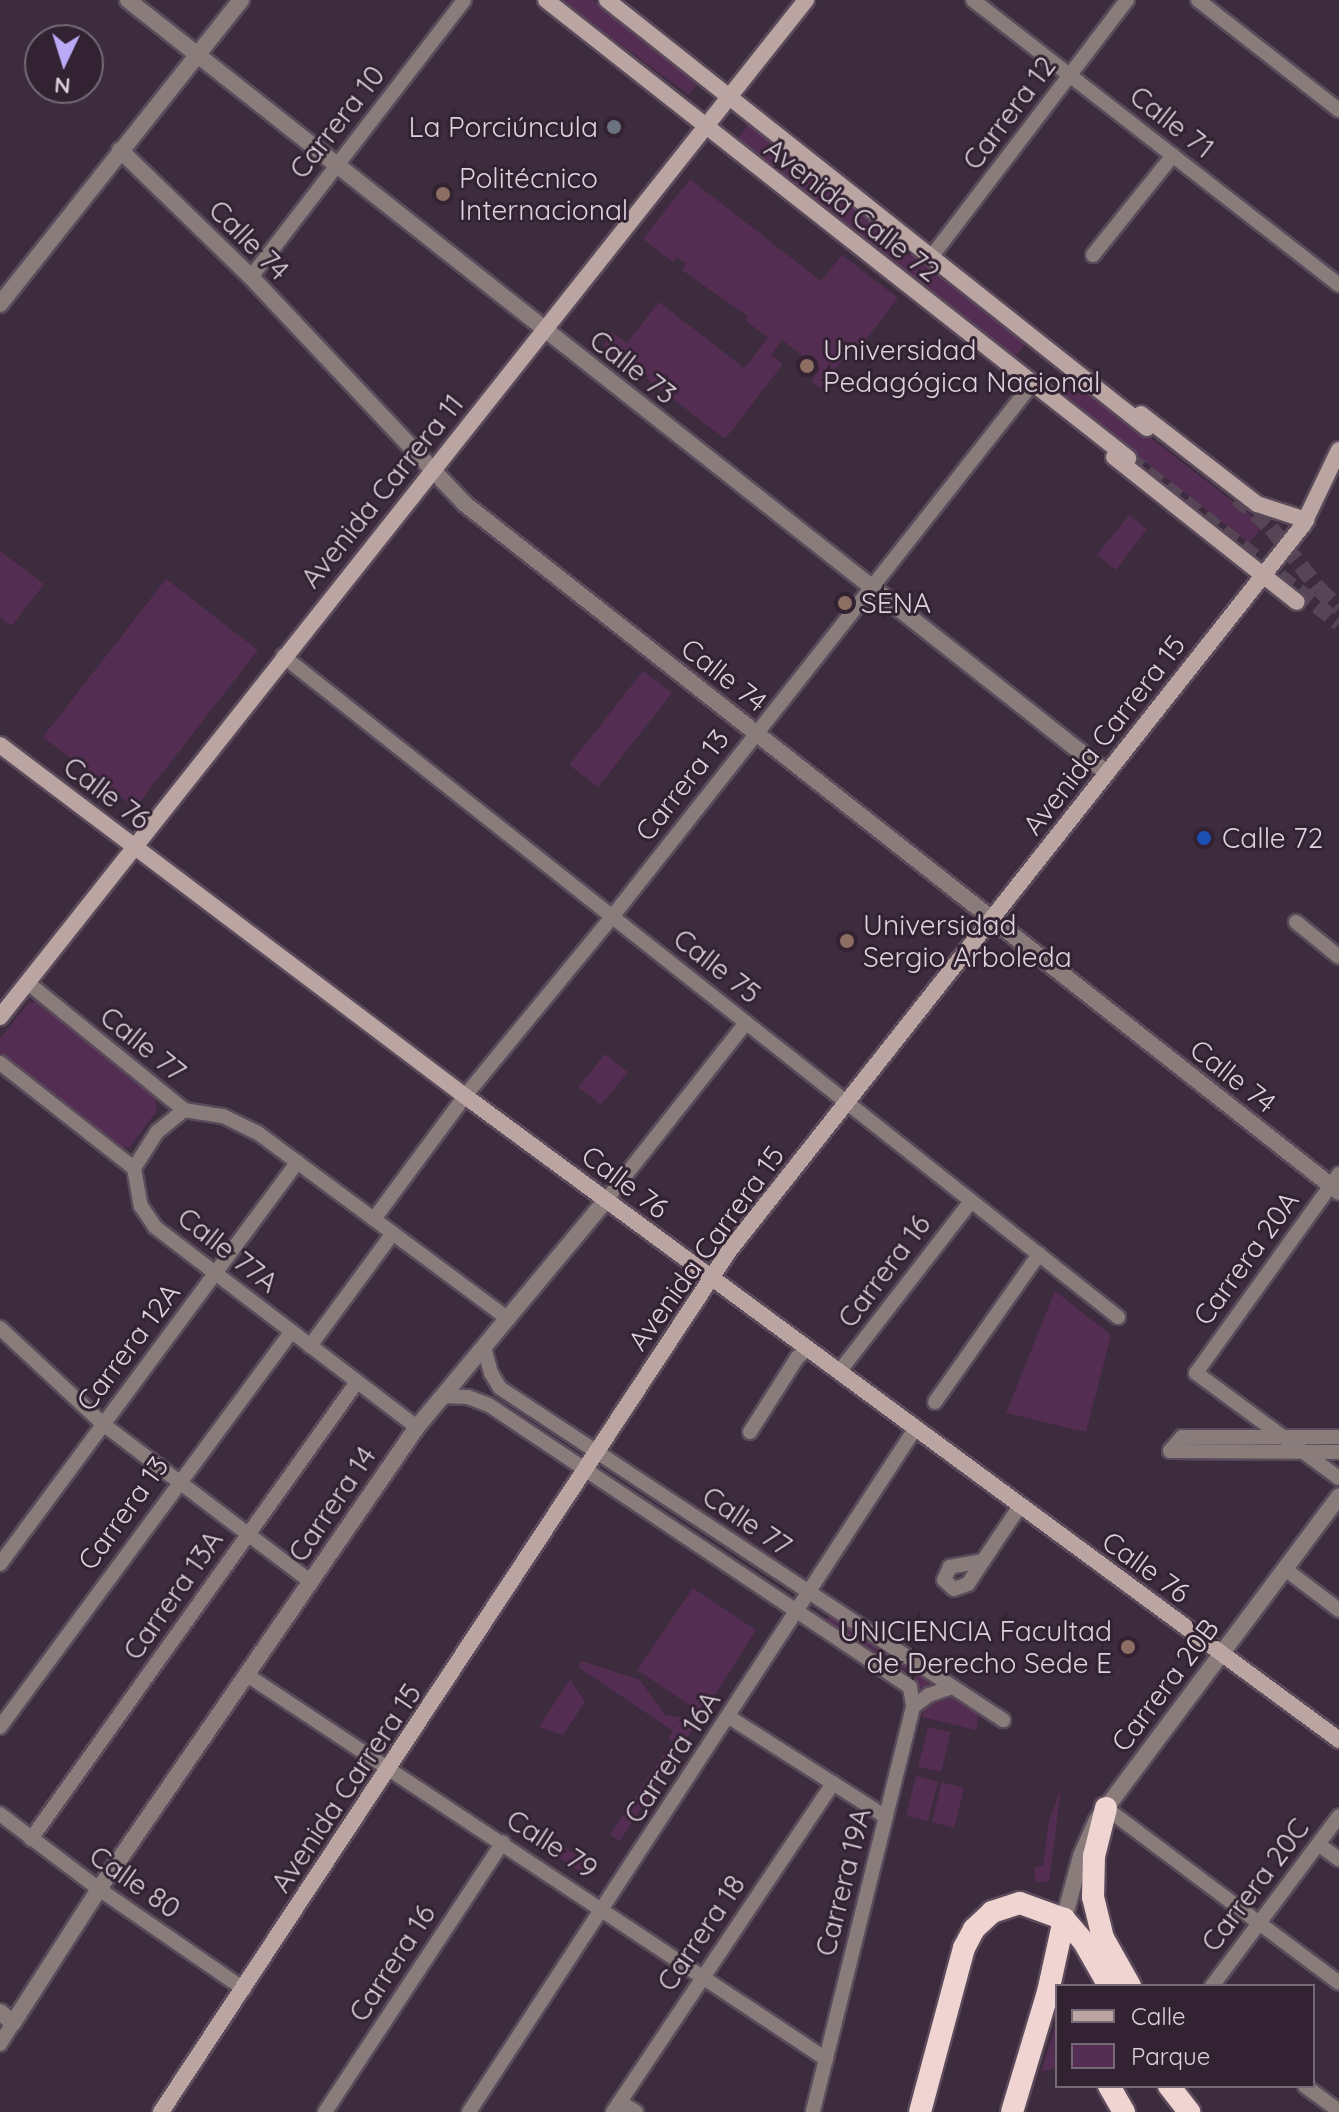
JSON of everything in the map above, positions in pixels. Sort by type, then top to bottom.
[{"type":"highway","points":[[1106,1808],[1094,1856],[1093,1897],[1103,1938],[1129,1984]]},
{"type":"highway","points":[[920,2112],[957,1968],[974,1929],[992,1912],[1014,1903],[1036,1907],[1064,1919],[1084,1942],[1108,1984]]},
{"type":"highway","points":[[1012,2112],[1048,1992],[1064,1919]]},
{"type":"highway","points":[[1110,2088],[1124,2112]]},
{"type":"highway","points":[[1171,2088],[1189,2112]]},
{"type":"highway","points":[[1184,2088],[1196,2112]]},
{"type":"main road","name":"Avenida Calle 72","points":[[546,0],[1128,458]]},
{"type":"main road","name":"Avenida Calle 72","points":[[607,0],[1147,428]]},
{"type":"main road","name":"Avenida Carrera 11","points":[[1,1013],[28,983],[283,656],[806,0]]},
{"type":"main road","points":[[1055,354],[1097,380],[1257,504],[1306,520]]},
{"type":"main road","points":[[1032,384],[1070,421],[1297,602]]},
{"type":"main road","name":"Avenida Carrera 15","points":[[161,2112],[390,1769],[710,1278],[1306,520],[1339,450]]},
{"type":"main road","name":"Calle 76","points":[[0,745],[465,1096],[1339,1740]]},
{"type":"street","name":"Calle 73","points":[[128,0],[1107,773]]},
{"type":"street","points":[[0,304],[241,0]]},
{"type":"street","name":"Carrera 10","points":[[251,277],[464,0]]},
{"type":"street","name":"Calle 71","points":[[973,0],[1339,285]]},
{"type":"street","name":"Carrera 12","points":[[932,256],[1127,0]]},
{"type":"street","points":[[1198,0],[1339,110]]},
{"type":"street","name":"Calle 74","points":[[120,150],[251,277],[465,504],[991,920],[1336,1184]]},
{"type":"street","points":[[1093,255],[1173,155]]},
{"type":"street","name":"Carrera 13","points":[[374,1219],[465,1096],[612,917],[1032,384]]},
{"type":"street","name":"Calle 75","points":[[283,656],[1118,1317]]},
{"type":"street","points":[[1296,922],[1339,957]]},
{"type":"street","name":"Calle 77","points":[[28,983],[184,1110],[223,1116],[258,1133],[508,1319]]},
{"type":"street","name":"Carrera 14","points":[[0,2044],[7,2018],[417,1427],[606,1200],[746,1023]]},
{"type":"street","points":[[0,1063],[134,1168],[157,1132],[184,1110]]},
{"type":"street","name":"Carrera 12A","points":[[0,1564],[297,1162]]},
{"type":"street","name":"Calle 77A","points":[[134,1168],[137,1194],[149,1221],[214,1274],[417,1427]]},
{"type":"street","name":"Carrera 20A","points":[[1285,1437],[1196,1373],[1336,1184]]},
{"type":"street","name":"Carrera 16","points":[[839,1372],[971,1201]]},
{"type":"street","points":[[310,1346],[393,1233]]},
{"type":"street","points":[[935,1402],[1039,1254]]},
{"type":"street","points":[[0,1328],[103,1424],[311,1582]]},
{"type":"street","name":"Carrera 13","points":[[0,1727],[291,1332]]},
{"type":"street","name":"Calle 77","points":[[484,1347],[491,1373],[500,1388],[1003,1720]]},
{"type":"street","points":[[750,1432],[807,1349]]},
{"type":"street","name":"Carrera 13A","points":[[31,1839],[357,1382]]},
{"type":"street","name":"Calle 77","points":[[442,1396],[468,1397],[489,1405],[905,1681],[913,1693],[913,1707]]},
{"type":"street","name":"Carrera 16A","points":[[469,2112],[915,1429]]},
{"type":"street","points":[[1339,1437],[1182,1437],[1170,1451],[1339,1452]]},
{"type":"street","points":[[1285,1437],[1339,1478]]},
{"type":"street","name":"Carrera 20B","points":[[1064,1919],[1084,1845],[1106,1808],[1339,1497]]},
{"type":"street","points":[[983,1561],[1020,1506]]},
{"type":"street","points":[[1285,1569],[1339,1610]]},
{"type":"street","name":"Calle 79","points":[[247,1675],[826,2059]]},
{"type":"street","points":[[913,1707],[929,1695],[952,1687]]},
{"type":"street","name":"Carrera 19A","points":[[813,2112],[913,1707]]},
{"type":"street","points":[[729,1717],[886,1817]]},
{"type":"street","name":"Carrera 18","points":[[617,2107],[833,1783]]},
{"type":"street","points":[[1106,1808],[1339,1983]]},
{"type":"street","name":"Calle 80","points":[[0,1814],[99,1889],[244,1989]]},
{"type":"street","name":"Carrera 20C","points":[[1213,1984],[1339,1816]]},
{"type":"street","name":"Carrera 16","points":[[325,2112],[503,1842]]},
{"type":"street","points":[[1318,1844],[1339,1859]]},
{"type":"street","points":[[1308,2088],[1339,2111]]},
{"type":"street","points":[[617,2107],[636,2112]]},
{"type":"green space","points":[[561,0],[593,0],[698,82],[689,95]]},
{"type":"green space","points":[[748,125],[1028,340],[1016,356],[736,141]]},
{"type":"green space","points":[[690,179],[821,281],[842,255],[898,298],[857,351],[852,347],[820,388],[811,381],[820,369],[782,340],[771,355],[783,364],[725,439],[603,345],[613,333],[627,343],[659,302],[744,368],[768,338],[745,320],[747,316],[682,270],[686,264],[677,257],[673,262],[643,239]]},
{"type":"green space","points":[[1077,381],[1253,517],[1262,527],[1249,543],[1064,398]]},
{"type":"green space","points":[[1129,515],[1147,529],[1116,570],[1097,555]]},
{"type":"green space","points":[[0,551],[44,584],[12,626],[0,617]]},
{"type":"green space","points":[[166,579],[258,650],[135,808],[43,737]]},
{"type":"green space","points":[[643,671],[672,693],[598,787],[569,765]]},
{"type":"green space","points":[[38,1001],[156,1099],[156,1112],[130,1147],[120,1148],[0,1057],[0,1039],[29,1002]]},
{"type":"green space","points":[[605,1054],[628,1072],[601,1105],[578,1087]]},
{"type":"green space","points":[[1055,1291],[1111,1335],[1086,1432],[1006,1413]]},
{"type":"green space","points":[[693,1588],[756,1630],[703,1714],[637,1670]]},
{"type":"green space","points":[[830,1614],[940,1684],[918,1694],[912,1675],[826,1620]]},
{"type":"green space","points":[[582,1661],[640,1680],[665,1715],[699,1720],[683,1744],[668,1740],[673,1731],[578,1667]]},
{"type":"green space","points":[[570,1679],[585,1702],[563,1735],[539,1727]]},
{"type":"green space","points":[[954,1697],[980,1711],[976,1730],[922,1717],[926,1706]]},
{"type":"green space","points":[[928,1727],[951,1732],[941,1772],[918,1767]]},
{"type":"green space","points":[[666,1751],[675,1757],[620,1841],[610,1835]]},
{"type":"green space","points":[[916,1776],[938,1782],[928,1821],[906,1816]]},
{"type":"green space","points":[[942,1782],[964,1788],[954,1828],[932,1822]]},
{"type":"green space","points":[[1061,1789],[1049,1882],[1035,1882],[1034,1867],[1043,1866],[1049,1820]]},
{"type":"green space","points":[[544,1834],[598,1869],[593,1874],[583,1874],[542,1846]]},
{"type":"green space","points":[[1055,2027],[1055,2068],[1041,2072]]},
{"type":"tunnel","points":[[1128,458],[1339,623]]},
{"type":"tunnel","points":[[1237,498],[1271,528],[1319,589],[1339,608]]},
{"type":"place","name":"La Porciúncula","points":[[614,127]]},
{"type":"place","name":"Politécnico Internacional","points":[[443,194]]},
{"type":"place","name":"Universidad Pedagógica Nacional","points":[[807,366]]},
{"type":"place","name":"SENA","points":[[845,603]]},
{"type":"place","name":"Calle 72","points":[[1204,838]]},
{"type":"place","name":"Universidad Sergio Arboleda","points":[[847,941]]},
{"type":"place","name":"UNICIENCIA Facultad de Derecho Sede E","points":[[1128,1647]]}]
